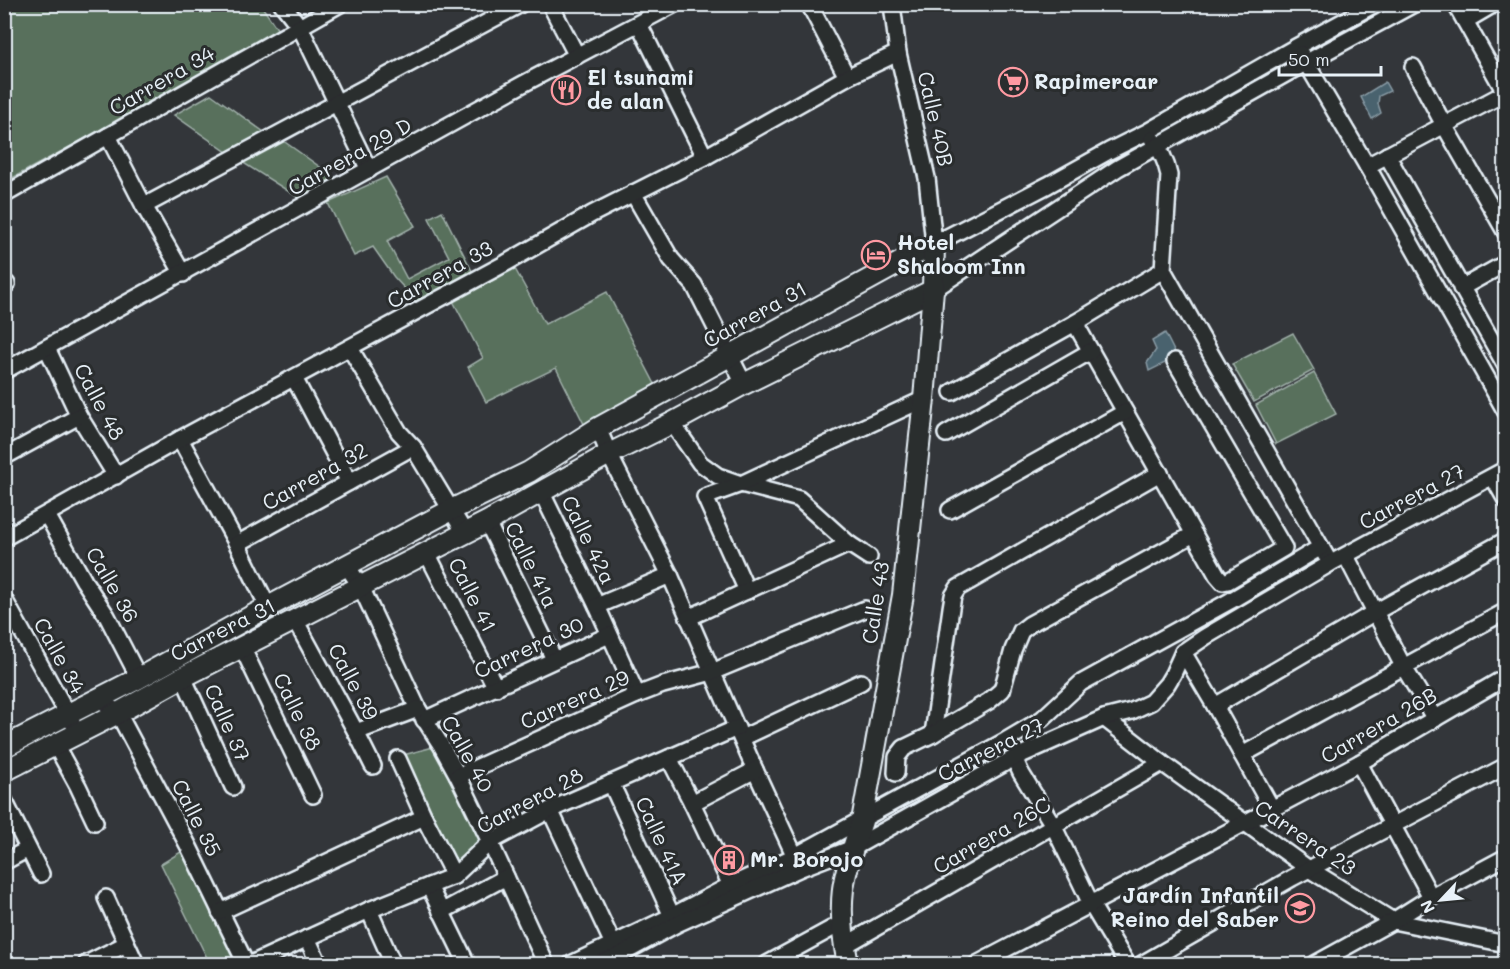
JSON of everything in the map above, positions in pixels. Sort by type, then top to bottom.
[{"type":"street","points":[[282,4],[300,27],[369,170]]},
{"type":"street","name":"Carrera 34","points":[[4,195],[340,4]]},
{"type":"street","points":[[144,206],[521,4]]},
{"type":"street","points":[[550,4],[577,56]]},
{"type":"street","name":"Carrera 29 D","points":[[4,371],[675,4]]},
{"type":"street","points":[[809,4],[847,77]]},
{"type":"street","name":"Calle 40B","points":[[892,4],[898,53],[927,178],[934,244]]},
{"type":"street","points":[[934,244],[1147,132],[1375,4]]},
{"type":"street","points":[[933,290],[1118,168],[1414,4]]},
{"type":"street","points":[[1465,21],[1494,4]]},
{"type":"street","points":[[1367,166],[1505,93],[1456,5]]},
{"type":"street","points":[[639,24],[705,157]]},
{"type":"street","points":[[1296,47],[1307,62],[1506,411]]},
{"type":"street","name":"Carrera 33","points":[[4,538],[592,214],[705,157],[847,77],[898,53]]},
{"type":"street","points":[[1413,67],[1506,233]]},
{"type":"street","points":[[1147,132],[1158,146],[1166,162],[1169,175],[1163,270],[1331,563]]},
{"type":"street","points":[[108,136],[183,274]]},
{"type":"street","points":[[1387,155],[1506,366]]},
{"type":"street","points":[[633,193],[671,259],[694,285],[744,384]]},
{"type":"street","name":"Calle 43","points":[[846,955],[842,923],[843,888],[862,820],[903,595],[924,399],[933,290],[934,244]]},
{"type":"street","name":"Carrera 31","points":[[4,747],[139,678],[451,510],[529,472],[598,428],[934,244]]},
{"type":"street","points":[[1461,288],[1506,262]]},
{"type":"street","points":[[952,392],[1075,323],[1163,270]]},
{"type":"street","name":"Carrera 31","points":[[4,771],[487,522],[609,454],[744,384],[933,290]]},
{"type":"street","points":[[1075,323],[1217,575],[1223,582],[1228,581],[1284,548],[1175,361]]},
{"type":"street","name":"Calle 48","points":[[46,348],[80,416],[116,476]]},
{"type":"street","points":[[350,348],[399,432],[413,447],[465,533]]},
{"type":"street","points":[[946,434],[1091,351]]},
{"type":"street","points":[[294,378],[349,482]]},
{"type":"street","points":[[747,591],[705,496],[741,484],[924,399]]},
{"type":"street","points":[[950,510],[1125,412]]},
{"type":"street","points":[[4,457],[80,416]]},
{"type":"street","points":[[672,423],[700,463],[718,476],[799,499],[849,544],[869,557]]},
{"type":"street","points":[[598,428],[670,575],[798,862]]},
{"type":"street","points":[[180,440],[237,544],[268,607]]},
{"type":"street","name":"Carrera 32","points":[[237,544],[413,447]]},
{"type":"street","points":[[933,734],[953,596],[958,588],[1160,472]]},
{"type":"street","points":[[1499,473],[1506,500]]},
{"type":"street","name":"Carrera 27","points":[[798,862],[853,848],[1014,758],[1104,718],[1132,711],[1151,702],[1170,679],[1183,652],[1205,637],[1331,563],[1499,473]]},
{"type":"street","name":"Calle 42a","points":[[541,491],[597,606]]},
{"type":"street","name":"Calle 36","points":[[47,514],[84,581],[107,616],[139,678]]},
{"type":"street","name":"Calle 41a","points":[[487,522],[554,659]]},
{"type":"street","points":[[896,773],[897,757],[904,748],[989,701],[1002,690],[1021,631],[1194,534]]},
{"type":"street","points":[[1215,706],[1375,612],[1506,540]]},
{"type":"street","points":[[688,618],[849,544]]},
{"type":"street","name":"Carrera 27","points":[[571,964],[672,916],[798,862],[862,820],[1042,719],[1081,683],[1230,601],[1321,547]]},
{"type":"street","name":"Calle 41","points":[[427,553],[496,688]]},
{"type":"street","points":[[1346,556],[1403,666],[1435,719]]},
{"type":"street","name":"Calle 40","points":[[347,566],[361,587],[421,714],[458,776],[546,964]]},
{"type":"street","name":"Carrera 30","points":[[356,732],[421,714],[496,688],[609,635],[597,606],[670,575]]},
{"type":"street","name":"Calle 34","points":[[4,599],[78,733]]},
{"type":"street","name":"Carrera 29","points":[[458,776],[637,695],[663,685],[712,672],[865,609]]},
{"type":"street","points":[[1242,755],[1506,611]]},
{"type":"street","name":"Calle 39","points":[[296,620],[373,766]]},
{"type":"street","points":[[609,635],[637,695]]},
{"type":"street","name":"Calle 38","points":[[242,647],[313,795]]},
{"type":"street","points":[[1183,652],[1272,809]]},
{"type":"street","name":"Calle 37","points":[[183,677],[233,787]]},
{"type":"street","name":"Carrera 26B","points":[[977,964],[1359,763],[1506,677]]},
{"type":"street","name":"Carrera 28","points":[[248,964],[369,910],[454,876],[490,842],[550,810],[669,758],[740,733],[861,682]]},
{"type":"street","name":"Calle 35","points":[[98,698],[118,713],[248,964]]},
{"type":"street","name":"Carrera 23","points":[[1104,718],[1162,763],[1309,869],[1394,921],[1506,944]]},
{"type":"street","points":[[55,744],[95,822]]},
{"type":"street","points":[[669,758],[734,891]]},
{"type":"street","points":[[1014,758],[1053,825],[1091,904],[1127,964]]},
{"type":"street","points":[[398,759],[454,876]]},
{"type":"street","name":"Carrera 26C","points":[[846,955],[1053,825],[1162,763]]},
{"type":"street","points":[[1359,763],[1431,897]]},
{"type":"street","points":[[1142,964],[1309,869],[1506,766]]},
{"type":"street","points":[[692,803],[755,770]]},
{"type":"street","name":"Calle 41A","points":[[611,783],[672,916]]},
{"type":"street","points":[[921,788],[931,805]]},
{"type":"street","points":[[4,800],[41,874]]},
{"type":"street","points":[[550,810],[613,944]]},
{"type":"street","points":[[220,912],[424,817]]},
{"type":"street","points":[[4,862],[28,849]]},
{"type":"street","points":[[1315,964],[1506,856]]},
{"type":"street","points":[[441,912],[506,877]]},
{"type":"street","points":[[429,886],[466,964]]},
{"type":"street","name":"Carrera 27","points":[[599,964],[677,924],[734,891]]},
{"type":"street","points":[[106,898],[136,964]]},
{"type":"street","points":[[369,910],[393,964]]},
{"type":"street","points":[[766,964],[842,923]]},
{"type":"street","points":[[308,938],[319,964]]},
{"type":"street","points":[[86,964],[126,944]]},
{"type":"green space","points":[[5,5],[261,5],[280,33],[5,182]]},
{"type":"green space","points":[[211,94],[264,132],[227,152],[174,115]]},
{"type":"green space","points":[[282,140],[334,177],[299,198],[242,162]]},
{"type":"green space","points":[[386,177],[415,226],[387,241],[407,279],[449,257],[429,218],[442,211],[472,271],[416,301],[394,277],[373,247],[354,256],[328,203]]},
{"type":"green space","points":[[514,267],[545,324],[607,292],[657,388],[585,426],[556,368],[486,402],[468,367],[483,358],[452,299]]},
{"type":"green space","points":[[1293,333],[1314,370],[1254,402],[1232,364]]},
{"type":"green space","points":[[1314,373],[1336,414],[1276,444],[1256,405]]},
{"type":"green space","points":[[441,745],[490,839],[454,875],[392,758]]},
{"type":"green space","points":[[189,847],[246,964],[210,964],[161,864]]},
{"type":"water","points":[[1385,82],[1390,91],[1379,96],[1378,104],[1381,113],[1372,119],[1361,97]]},
{"type":"water","points":[[1165,333],[1177,357],[1149,371],[1147,363],[1156,350],[1152,341]]},
{"type":"place","name":"Rapimercar","points":[[1013,82]]},
{"type":"place","name":"El tsunami de alan","points":[[566,90]]},
{"type":"place","name":"Hotel Shaloom Inn","points":[[876,255]]},
{"type":"place","name":"Mr. Borojo","points":[[729,860]]},
{"type":"place","name":"Jardín Infantil Reino del Saber","points":[[1300,908]]}]
